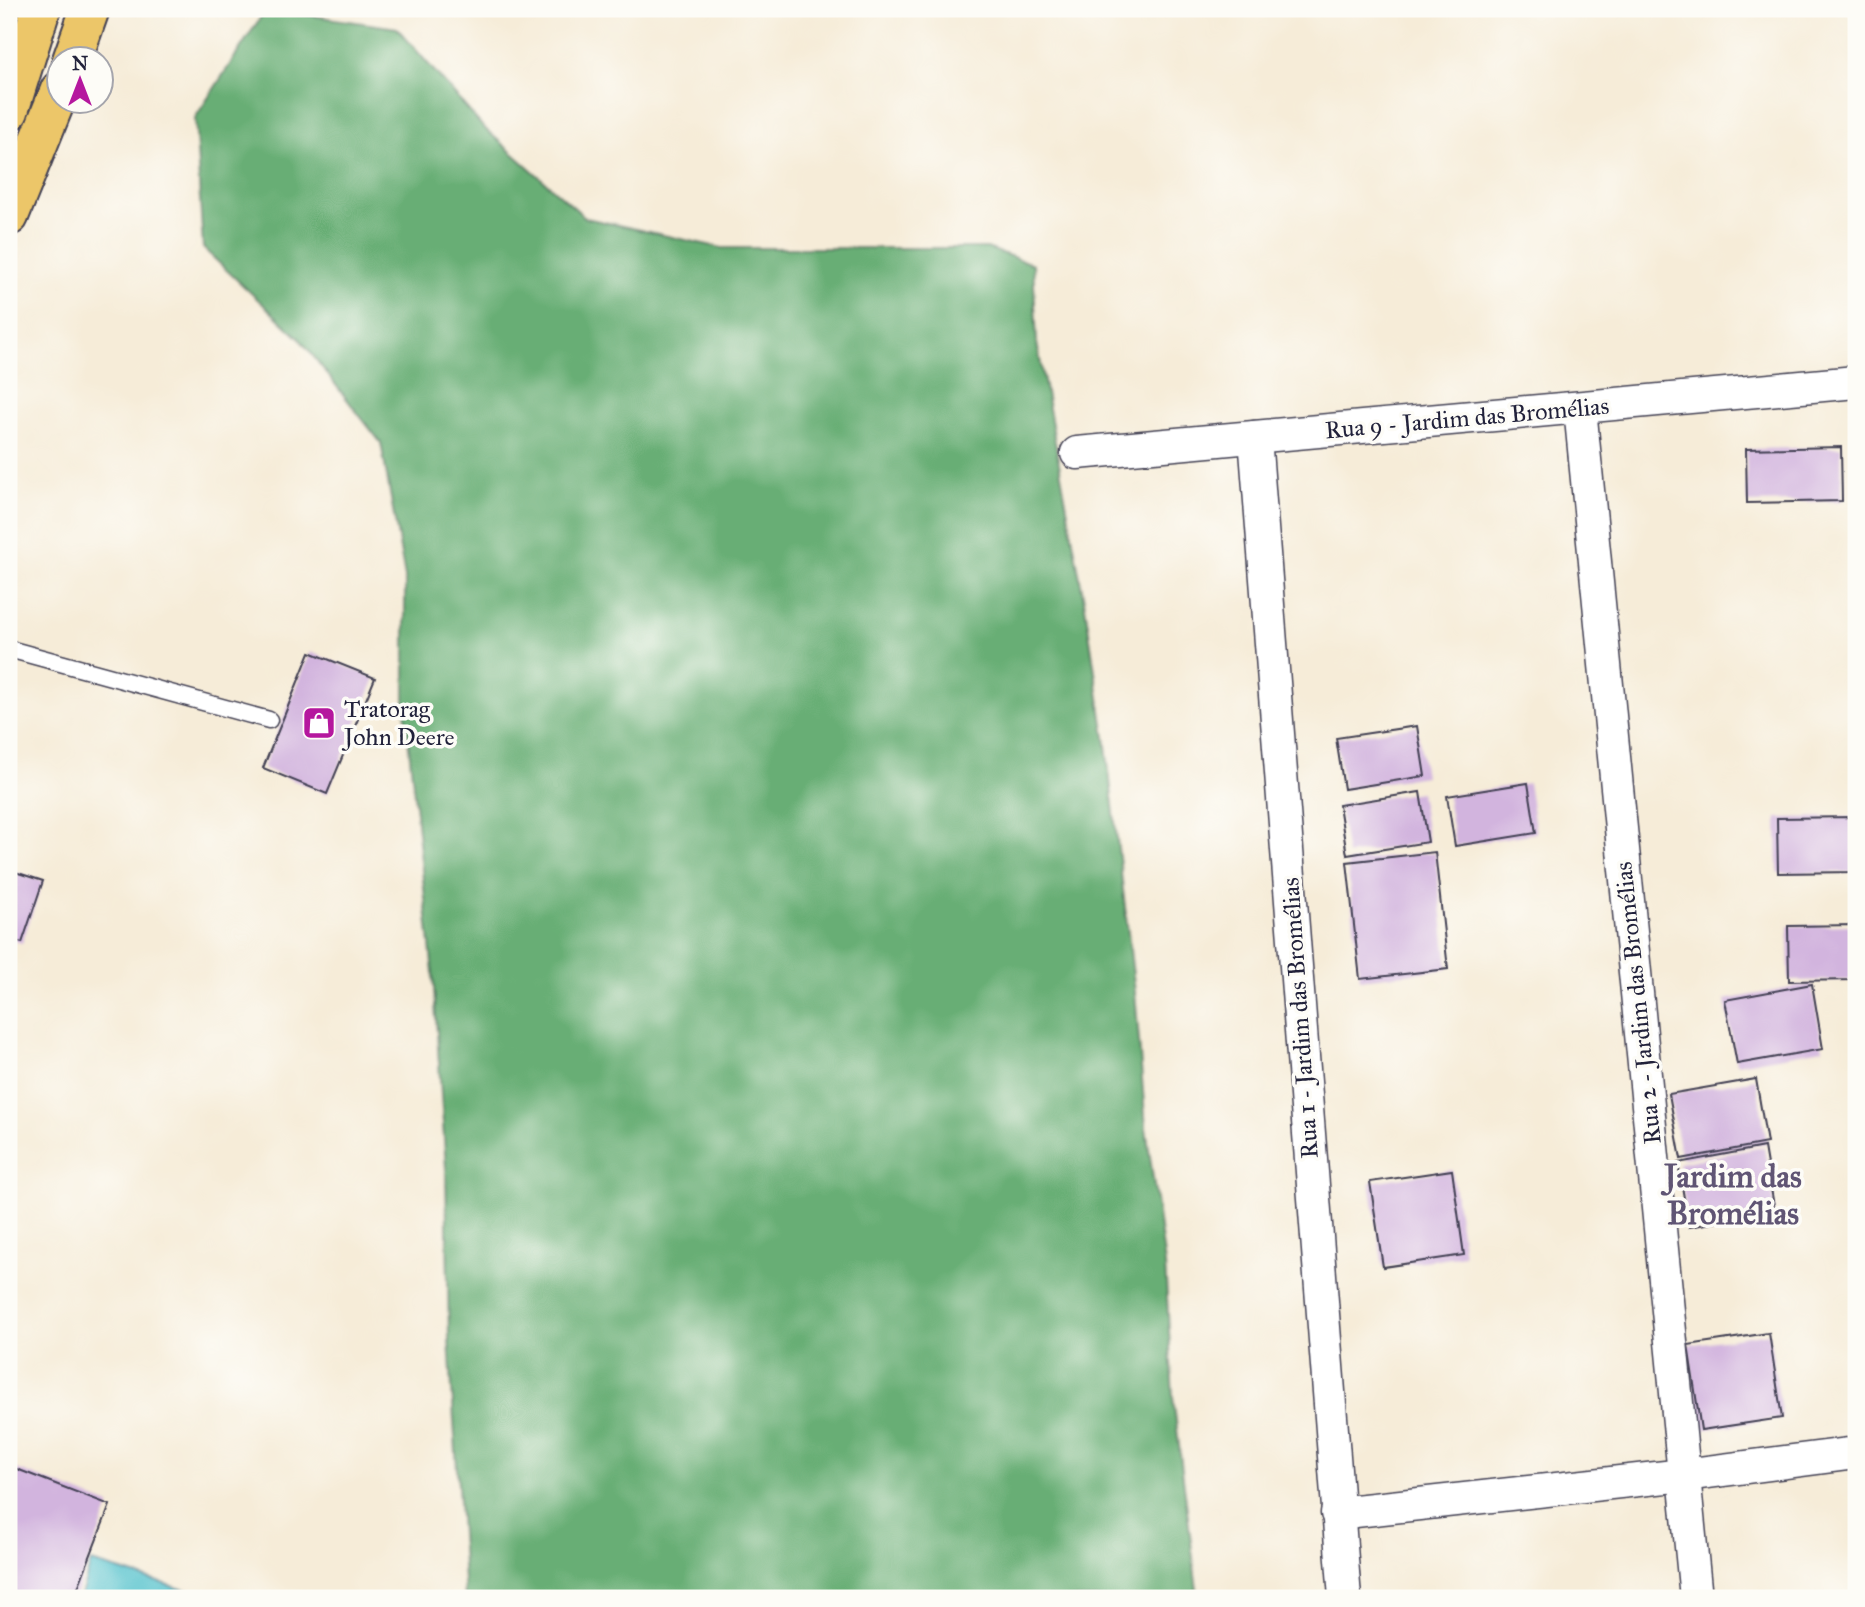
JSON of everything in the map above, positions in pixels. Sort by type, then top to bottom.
[{"type":"main road","points":[[9,111],[41,9]]},
{"type":"main road","points":[[77,46],[90,9]]},
{"type":"main road","points":[[9,216],[49,116]]},
{"type":"street","name":"Rua 9 - Jardim das Bromélias","points":[[1077,453],[1856,382]]},
{"type":"street","name":"Rua 2 - Jardim das Bromélias","points":[[1580,408],[1696,1598]]},
{"type":"street","name":"Rua 1 - Jardim das Bromélias","points":[[1255,437],[1345,1598]]},
{"type":"street","points":[[1338,1513],[1684,1475],[1856,1452]]},
{"type":"lane","points":[[9,649],[269,720]]},
{"type":"green space","points":[[266,9],[397,28],[482,126],[586,218],[722,248],[987,248],[1033,264],[1037,343],[1085,606],[1105,737],[1135,992],[1146,1128],[1165,1264],[1173,1397],[1198,1598],[465,1598],[449,1340],[446,1169],[433,973],[405,710],[405,577],[381,443],[299,338],[203,248],[195,118]]},
{"type":"water","points":[[91,1562],[212,1598],[80,1598]]},
{"type":"building","points":[[1841,447],[1842,501],[1747,503],[1746,449]]},
{"type":"building","name":"Tratorag John Deere","points":[[310,652],[375,678],[327,794],[263,768]]},
{"type":"building","points":[[1417,726],[1425,776],[1344,789],[1336,738]]},
{"type":"building","points":[[1528,783],[1536,833],[1455,846],[1447,796]]},
{"type":"building","points":[[1420,792],[1428,842],[1347,855],[1339,805]]},
{"type":"building","points":[[1856,817],[1856,872],[1778,873],[1777,818]]},
{"type":"building","points":[[1435,852],[1448,969],[1360,979],[1347,862]]},
{"type":"building","points":[[9,870],[43,881],[22,943],[9,939]]},
{"type":"building","points":[[1856,925],[1856,980],[1789,981],[1788,926]]},
{"type":"building","points":[[1812,984],[1823,1049],[1737,1064],[1725,1000]]},
{"type":"building","points":[[1756,1079],[1767,1143],[1681,1159],[1669,1094]]},
{"type":"building","points":[[1764,1147],[1775,1212],[1689,1227],[1678,1163]]},
{"type":"building","points":[[1452,1170],[1464,1255],[1383,1267],[1370,1182]]},
{"type":"building","points":[[1769,1333],[1782,1418],[1701,1430],[1688,1345]]},
{"type":"building","points":[[9,1466],[110,1505],[74,1598],[9,1598]]},
{"type":"place","name":"Tratorag John Deere","points":[[319,723]]},
{"type":"district","name":"Jardim das Bromélias","points":[[1733,1194]]}]
